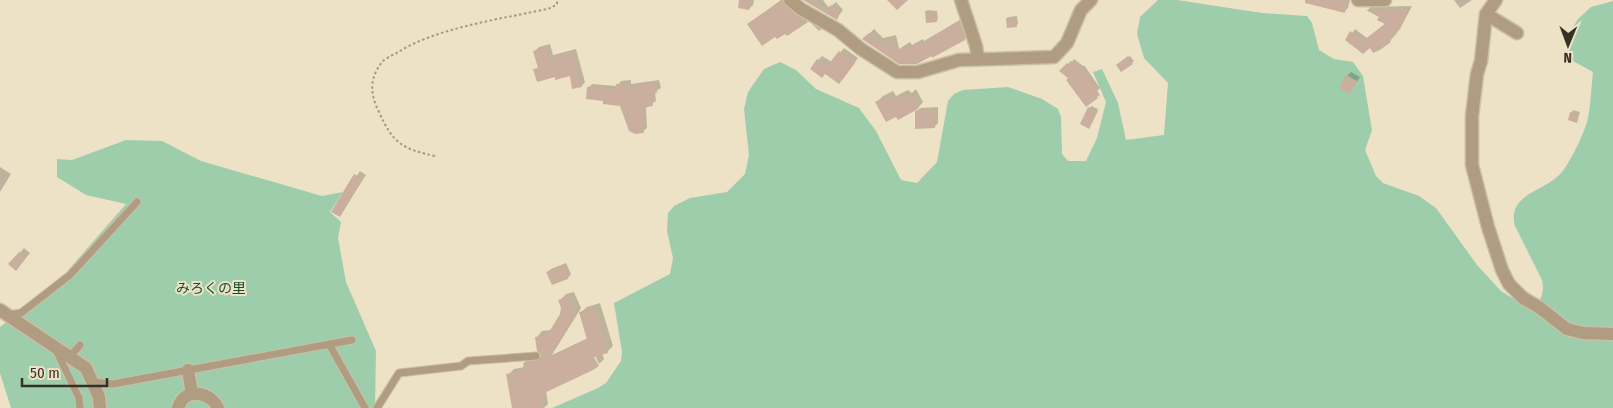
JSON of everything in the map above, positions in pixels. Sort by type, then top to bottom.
[{"type":"street","points":[[790,0],[801,9],[838,30],[861,49],[897,72],[918,72],[958,60],[978,58],[1054,57],[1067,43],[1082,10],[1091,0]]},
{"type":"street","points":[[961,0],[978,58]]},
{"type":"street","points":[[1358,0],[1386,0]]},
{"type":"street","points":[[1496,0],[1486,14],[1481,61],[1477,74],[1472,116],[1472,165],[1488,228],[1502,270],[1509,284],[1522,298],[1540,308],[1567,329],[1583,333],[1613,334]]},
{"type":"street","points":[[1486,14],[1517,33]]},
{"type":"street","points":[[4,313],[86,368],[99,397],[100,408]]},
{"type":"street","points":[[188,370],[192,394]]},
{"type":"street","points":[[178,408],[183,398],[192,394],[210,396],[218,408]]},
{"type":"lane","points":[[4,313],[21,313],[70,275],[138,202]]},
{"type":"lane","points":[[92,382],[113,384],[352,340]]},
{"type":"lane","points":[[330,344],[365,408]]},
{"type":"lane","points":[[69,358],[80,345]]},
{"type":"lane","points":[[54,348],[76,390],[80,408]]},
{"type":"lane","points":[[377,408],[399,373],[462,366],[468,362],[536,356]]},
{"type":"path","points":[[435,156],[412,151],[396,141],[381,118],[372,98],[372,89],[376,74],[383,61],[404,47],[443,33],[551,8],[557,4],[558,0]]},
{"type":"green space","points":[[1158,0],[1177,0],[1262,13],[1307,16],[1312,23],[1319,50],[1334,59],[1353,62],[1363,76],[1372,130],[1365,150],[1376,176],[1383,183],[1419,196],[1436,208],[1477,265],[1501,291],[1531,310],[1541,296],[1543,285],[1515,226],[1514,216],[1516,207],[1527,195],[1562,172],[1579,143],[1588,116],[1593,72],[1571,60],[1567,43],[1569,34],[1578,19],[1591,7],[1613,1],[1613,408],[552,408],[606,383],[621,361],[622,352],[614,303],[670,274],[673,258],[667,231],[668,213],[674,206],[690,198],[727,192],[745,174],[749,155],[744,109],[748,92],[764,69],[780,62],[796,70],[816,89],[859,108],[876,131],[901,180],[917,183],[937,162],[948,101],[954,94],[963,90],[1008,87],[1042,99],[1058,109],[1061,117],[1062,154],[1068,161],[1086,161],[1097,138],[1106,102],[1093,72],[1102,69],[1118,103],[1126,140],[1164,135],[1168,83],[1144,58],[1137,34],[1140,17]]},
{"type":"green space","name":"みろくの里","points":[[126,140],[162,141],[201,161],[322,196],[343,192],[330,212],[341,222],[338,238],[346,282],[376,351],[375,408],[11,408],[0,373],[0,327],[64,275],[126,204],[86,195],[57,177],[57,159],[72,160]]},
{"type":"building","points":[[739,0],[751,0],[749,10],[738,8]]},
{"type":"building","points":[[782,0],[785,6],[808,22],[787,36],[785,34],[777,39],[775,37],[762,46],[747,24]]},
{"type":"building","points":[[803,0],[815,0],[824,11],[831,5],[839,15],[837,20]]},
{"type":"building","points":[[887,0],[908,0],[897,10]]},
{"type":"building","points":[[1305,0],[1333,0],[1347,3],[1345,13],[1305,3]]},
{"type":"building","points":[[1410,9],[1396,34],[1390,40],[1391,42],[1380,50],[1373,53],[1370,48],[1363,54],[1345,40],[1350,31],[1363,41],[1385,24],[1377,20],[1379,17],[1366,10]]},
{"type":"building","points":[[925,11],[935,13],[937,22],[926,23]]},
{"type":"building","points":[[1016,17],[1017,27],[1007,28],[1006,18]]},
{"type":"building","points":[[958,22],[965,40],[917,64],[899,64],[862,39],[869,33],[877,43],[891,39],[894,53],[905,46],[907,49],[918,43],[919,45]]},
{"type":"building","points":[[547,47],[549,58],[572,52],[582,87],[572,89],[570,76],[555,80],[555,77],[537,82],[533,69],[538,68],[533,51]]},
{"type":"building","points":[[839,51],[855,63],[839,84],[825,74],[822,78],[810,69],[817,59],[827,66]]},
{"type":"building","points":[[1128,56],[1133,64],[1121,72],[1116,65]]},
{"type":"building","points":[[1071,61],[1080,67],[1098,92],[1095,94],[1098,98],[1086,107],[1066,80],[1068,78],[1059,71]]},
{"type":"building","points":[[1346,75],[1357,81],[1350,94],[1339,88]]},
{"type":"building","points":[[627,83],[628,87],[655,83],[657,93],[651,93],[653,106],[646,107],[646,110],[642,109],[644,133],[635,134],[629,131],[620,106],[586,99],[587,87],[616,89],[616,84]]},
{"type":"building","points":[[909,94],[918,109],[898,120],[896,117],[886,122],[875,102],[886,96],[890,102],[900,96],[905,99]]},
{"type":"building","points":[[1088,107],[1098,111],[1089,129],[1080,124]]},
{"type":"building","points":[[934,110],[935,128],[915,129],[915,111]]},
{"type":"building","points":[[1570,112],[1579,114],[1577,123],[1568,120]]},
{"type":"building","points":[[354,174],[363,179],[340,217],[331,212]]},
{"type":"building","points":[[19,252],[26,258],[16,271],[8,264]]},
{"type":"building","points":[[563,265],[568,279],[552,285],[546,272]]},
{"type":"building","points":[[568,297],[575,315],[548,359],[587,340],[579,312],[594,308],[608,353],[594,357],[599,366],[593,370],[540,395],[542,408],[512,408],[506,374],[524,371],[523,363],[541,359],[541,355],[537,351],[535,337],[543,336],[549,332],[560,314],[561,308],[558,300]]}]
